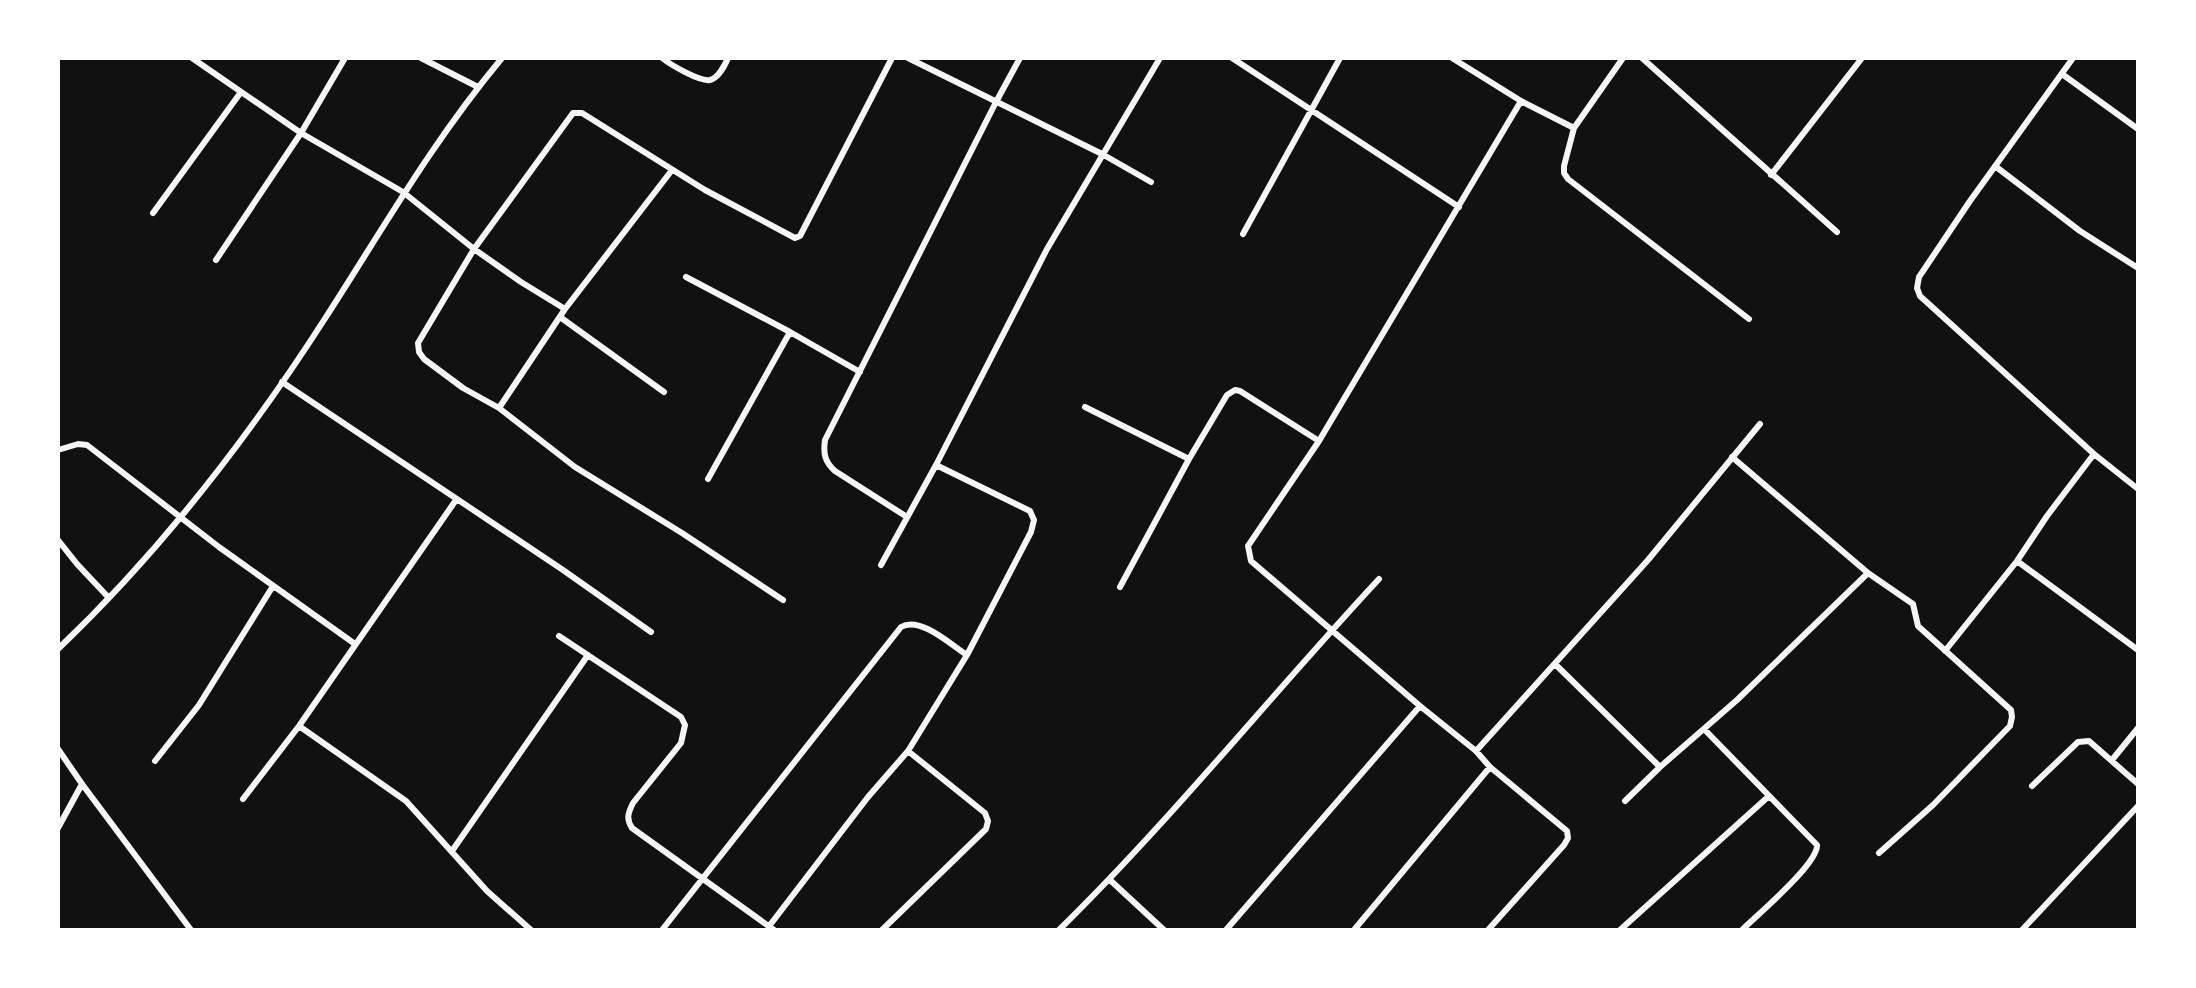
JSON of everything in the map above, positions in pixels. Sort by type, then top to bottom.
[{"type":"street","points":[[192,58],[301,133],[403,192],[474,249],[565,309]]},
{"type":"street","points":[[216,260],[301,133],[345,58]]},
{"type":"street","points":[[422,58],[478,87]]},
{"type":"street","points":[[58,649],[109,598],[182,517],[282,382],[326,318],[403,192],[440,138],[502,58]]},
{"type":"street","points":[[662,58],[701,79],[710,80],[717,76],[728,58]]},
{"type":"street","points":[[783,600],[682,533],[575,467],[499,408],[463,388],[424,359],[419,352],[418,343],[474,249],[573,112],[582,113],[705,190],[787,236],[795,238],[800,236],[892,58]]},
{"type":"street","points":[[908,58],[1102,154],[1151,182]]},
{"type":"street","points":[[907,517],[827,464],[824,452],[825,440],[1020,58]]},
{"type":"street","points":[[881,565],[936,465],[1030,281],[1160,58]]},
{"type":"street","points":[[1232,58],[1459,207]]},
{"type":"street","points":[[1243,234],[1340,58]]},
{"type":"street","points":[[1452,58],[1521,101],[1574,128]]},
{"type":"street","points":[[1623,58],[1574,128],[1564,173],[1568,179],[1749,319]]},
{"type":"street","points":[[1642,58],[1837,232]]},
{"type":"street","points":[[1771,175],[1862,58]]},
{"type":"street","points":[[2073,58],[1995,166],[1919,278],[1917,288],[1920,296],[2094,454],[2138,489]]},
{"type":"street","points":[[2062,74],[2138,129]]},
{"type":"street","points":[[153,213],[241,92]]},
{"type":"street","points":[[1488,930],[1564,844],[1568,838],[1567,831],[1251,561],[1248,546],[1319,441],[1521,101]]},
{"type":"street","points":[[1995,166],[2080,231],[2138,268]]},
{"type":"street","points":[[499,408],[565,309],[672,170]]},
{"type":"street","points":[[686,278],[790,332],[860,372]]},
{"type":"street","points":[[560,317],[664,392]]},
{"type":"street","points":[[708,479],[790,332]]},
{"type":"street","points":[[282,382],[563,570],[651,632]]},
{"type":"street","points":[[1120,587],[1189,459],[1227,395],[1235,390],[1240,391],[1319,441]]},
{"type":"street","points":[[1085,407],[1189,459]]},
{"type":"street","points":[[1476,751],[1648,560],[1760,424]]},
{"type":"street","points":[[58,450],[78,444],[87,446],[219,547],[355,644]]},
{"type":"street","points":[[1945,651],[2017,561],[2047,516],[2094,454]]},
{"type":"street","points":[[1732,457],[1868,573],[1913,604],[1917,623],[2010,710],[2012,717],[2010,726],[1933,805],[1879,853]]},
{"type":"street","points":[[560,636],[681,717],[685,725],[681,743],[633,803],[628,813],[628,821],[632,828],[772,927],[868,797],[908,751],[966,655],[1031,532],[1034,520],[1030,511],[936,465]]},
{"type":"street","points":[[243,799],[298,726],[456,500]]},
{"type":"street","points":[[58,540],[109,598]]},
{"type":"street","points":[[2017,561],[2138,650]]},
{"type":"street","points":[[1625,801],[1660,767],[1737,700],[1868,573]]},
{"type":"street","points":[[1059,930],[1110,880],[1331,630],[1379,579]]},
{"type":"street","points":[[155,760],[199,705],[273,585]]},
{"type":"street","points":[[662,930],[901,627],[907,624],[923,626],[966,655]]},
{"type":"street","points":[[452,851],[588,655]]},
{"type":"street","points":[[1556,664],[1660,767]]},
{"type":"street","points":[[1226,930],[1420,706]]},
{"type":"street","points":[[298,726],[406,801],[487,891],[531,930]]},
{"type":"street","points":[[2112,760],[2138,728]]},
{"type":"street","points":[[1704,729],[1817,845],[1817,850],[1806,868],[1742,930]]},
{"type":"street","points":[[2032,786],[2078,742],[2090,741],[2138,784]]},
{"type":"street","points":[[58,749],[187,928]]},
{"type":"street","points":[[882,930],[986,829],[988,821],[985,813],[908,751]]},
{"type":"street","points":[[1354,930],[1490,767]]},
{"type":"street","points":[[58,828],[82,784]]},
{"type":"street","points":[[1620,930],[1769,796]]},
{"type":"street","points":[[2022,930],[2138,806]]},
{"type":"street","points":[[1110,880],[1164,930]]}]
